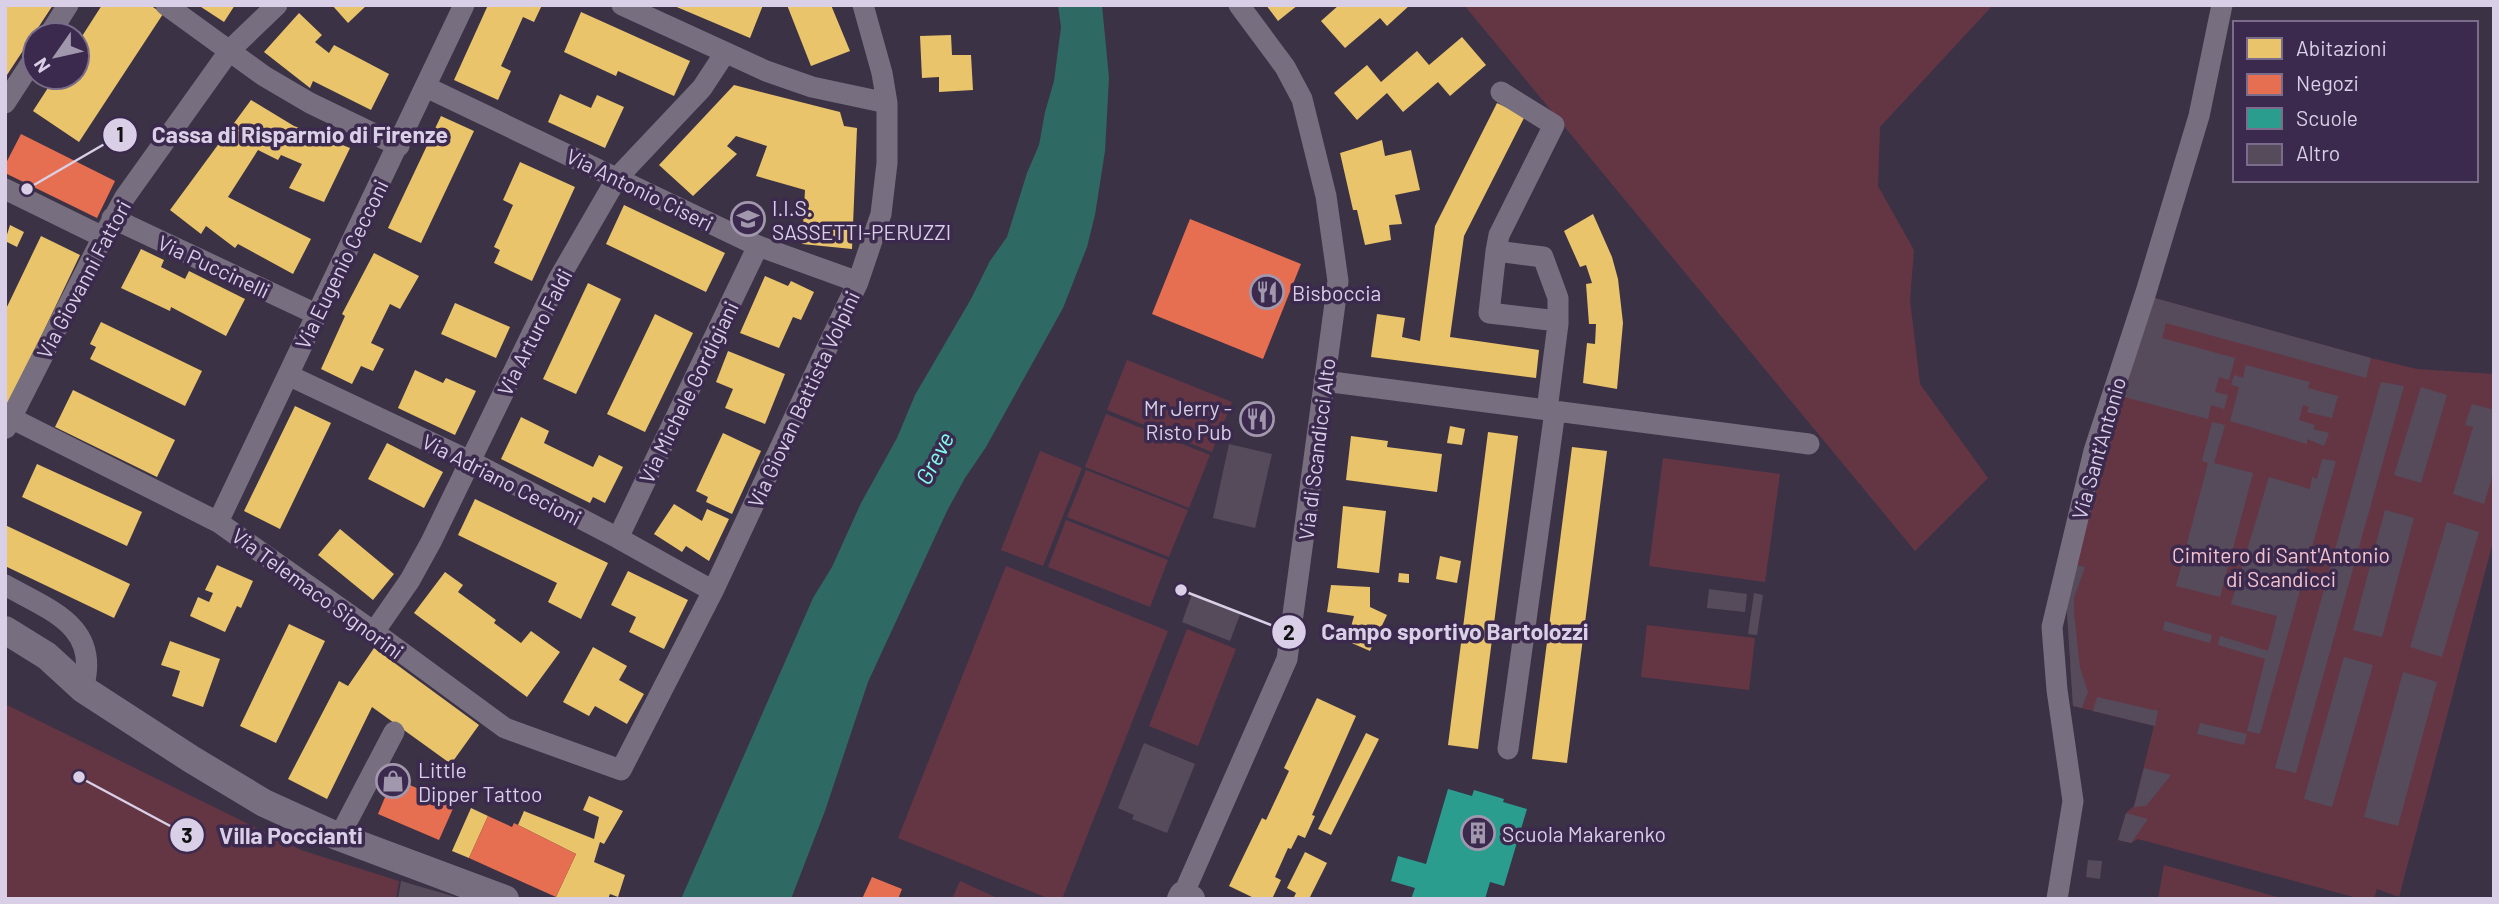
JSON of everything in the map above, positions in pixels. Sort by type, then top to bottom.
[{"type":"main road","points":[[5,630],[47,656],[83,689],[226,781],[309,825],[505,899]]},
{"type":"main road","points":[[5,652],[39,671],[83,689]]},
{"type":"street","points":[[58,21],[68,5]]},
{"type":"street","points":[[166,5],[264,76],[310,103],[398,146]]},
{"type":"street","name":"Via Giovanni Fattori","points":[[7,421],[107,227],[230,50],[277,5]]},
{"type":"street","name":"Via Eugenio Cecconi","points":[[218,522],[464,5]]},
{"type":"street","points":[[622,5],[725,53],[812,86],[887,103]]},
{"type":"street","name":"Via Giovan Battista Volpini","points":[[621,770],[713,591],[858,282],[881,214],[887,163],[887,103],[882,73],[863,5]]},
{"type":"street","name":"Via di Scandicci Alto","points":[[1185,897],[1287,659],[1338,281],[1335,248],[1318,155],[1306,111],[1298,89],[1285,67],[1239,5]]},
{"type":"street","name":"Via Sant'Antonio","points":[[2057,899],[2073,801],[2057,690],[2052,627],[2094,451],[2199,116],[2222,5]]},
{"type":"street","name":"Via Arturo Faldi","points":[[374,632],[410,580],[431,542],[558,280],[617,178],[702,88],[725,53]]},
{"type":"street","points":[[5,103],[21,78]]},
{"type":"street","name":"Via Antonio Ciseri","points":[[426,87],[758,246],[858,282]]},
{"type":"street","points":[[1501,92],[1554,125],[1499,235],[1489,313],[1558,321]]},
{"type":"street","name":"Via Puccinelli","points":[[5,190],[107,227],[316,314]]},
{"type":"street","name":"Via Michele Gordigiani","points":[[618,538],[758,246]]},
{"type":"street","points":[[1496,251],[1544,257],[1559,299],[1551,410],[1508,749]]},
{"type":"street","name":"Via Adriano Cecioni","points":[[288,375],[470,461],[713,591]]},
{"type":"street","points":[[1324,381],[1809,444]]},
{"type":"street","name":"Via Telemaco Signorini","points":[[7,421],[218,522],[505,729],[621,770]]},
{"type":"street","points":[[5,585],[65,618],[76,631],[86,649],[88,660],[83,689]]},
{"type":"street","points":[[339,837],[394,732]]},
{"type":"green space","points":[[1464,5],[1993,5],[1880,127],[1878,186],[1914,250],[1910,300],[1920,384],[1988,478],[1915,551]]},
{"type":"green space","name":"Cimitero di Sant'Antonio di Scandicci","points":[[2151,297],[2417,369],[2494,374],[2494,538],[2399,897],[2377,889],[2374,899],[2361,899],[2138,839],[2131,843],[2118,840],[2126,813],[2134,806],[2154,726],[2073,706],[2066,596]]},
{"type":"green space","points":[[1127,360],[1232,402],[1212,452],[1107,410]]},
{"type":"green space","points":[[1106,414],[1210,455],[1189,508],[1085,467]]},
{"type":"green space","points":[[1040,451],[1082,468],[1043,566],[1001,550]]},
{"type":"green space","points":[[1663,458],[1780,474],[1765,582],[1649,566]]},
{"type":"green space","points":[[1086,470],[1188,510],[1169,557],[1067,517]]},
{"type":"green space","points":[[1066,520],[1168,560],[1150,607],[1048,567]]},
{"type":"green space","points":[[1006,566],[1168,631],[1062,899],[1050,899],[898,838]]},
{"type":"green space","points":[[1647,625],[1755,638],[1749,690],[1641,677]]},
{"type":"green space","points":[[1187,629],[1236,649],[1198,746],[1149,726]]},
{"type":"green space","points":[[5,704],[301,850],[399,881],[396,899],[5,899]]},
{"type":"green space","points":[[2164,865],[2284,899],[2158,899]]},
{"type":"green space","points":[[960,881],[995,897],[952,899]]},
{"type":"water","name":"Greve","points":[[1058,5],[1102,5],[1109,78],[1105,151],[1095,215],[1087,247],[1063,308],[986,447],[947,511],[868,682],[825,811],[791,899],[681,899],[813,598],[832,567],[861,503],[897,438],[915,395],[990,261],[1007,237],[1027,173],[1039,145],[1054,81],[1061,27]]},
{"type":"building: Abitazioni","points":[[5,5],[53,5],[42,21],[21,21],[21,54],[5,78]]},
{"type":"building: Abitazioni","points":[[102,5],[150,5],[163,14],[79,142],[33,111],[46,91],[91,91],[91,22]]},
{"type":"building: Abitazioni","points":[[198,5],[235,5],[224,22]]},
{"type":"building: Abitazioni","points":[[332,5],[367,5],[348,23]]},
{"type":"building: Abitazioni","points":[[488,5],[542,5],[534,22],[523,17],[501,66],[511,71],[498,100],[454,80]]},
{"type":"building: Abitazioni","points":[[672,5],[763,5],[750,38]]},
{"type":"building: Abitazioni","points":[[787,5],[831,5],[850,51],[811,66]]},
{"type":"building: Abitazioni","points":[[1266,5],[1298,5],[1278,21]]},
{"type":"building: Abitazioni","points":[[1339,5],[1410,5],[1387,26],[1380,18],[1345,48],[1321,21]]},
{"type":"building: Abitazioni","points":[[581,12],[690,61],[674,96],[618,71],[616,76],[564,52]]},
{"type":"building: Abitazioni","points":[[299,13],[322,35],[315,42],[329,53],[334,45],[389,74],[371,110],[313,81],[310,88],[264,52]]},
{"type":"building: Abitazioni","points":[[951,35],[952,55],[971,55],[973,90],[939,92],[939,77],[922,78],[920,36]]},
{"type":"building: Abitazioni","points":[[1462,37],[1486,65],[1450,96],[1438,82],[1403,112],[1387,93],[1357,120],[1334,93],[1367,65],[1381,82],[1417,51],[1429,65]]},
{"type":"building: Abitazioni","points":[[734,85],[840,112],[844,126],[857,128],[852,249],[802,244],[805,190],[756,176],[767,146],[736,136],[727,146],[737,154],[693,196],[659,165]]},
{"type":"building: Abitazioni","points":[[560,94],[591,108],[597,95],[624,107],[605,148],[548,122]]},
{"type":"building: Abitazioni","points":[[251,100],[294,126],[350,148],[324,202],[289,188],[302,164],[281,155],[278,160],[258,150],[228,197],[311,239],[293,274],[238,244],[235,248],[206,226],[201,234],[170,210]]},
{"type":"building: Abitazioni","points":[[1497,103],[1525,116],[1464,236],[1450,337],[1539,350],[1536,378],[1371,357],[1377,314],[1405,318],[1402,337],[1420,341],[1435,226]]},
{"type":"building: Abitazioni","points":[[441,116],[474,131],[421,243],[388,228]]},
{"type":"building: Abitazioni","points":[[1382,140],[1385,156],[1411,150],[1420,190],[1395,195],[1402,224],[1389,225],[1391,240],[1365,245],[1357,210],[1353,210],[1340,153]]},
{"type":"building: Abitazioni","points":[[520,162],[575,187],[532,281],[494,263],[500,250],[494,247],[513,205],[503,200]]},
{"type":"building: Abitazioni","points":[[624,205],[725,253],[706,292],[606,244]]},
{"type":"building: Abitazioni","points":[[1593,214],[1612,257],[1618,279],[1623,323],[1617,389],[1583,383],[1587,343],[1595,344],[1596,324],[1589,324],[1586,284],[1592,283],[1586,265],[1580,267],[1564,231]]},
{"type":"building: Abitazioni","points":[[10,225],[24,232],[17,247],[5,241]]},
{"type":"building: Abitazioni","points":[[41,236],[80,255],[9,404],[5,402],[5,311]]},
{"type":"building: Abitazioni","points":[[141,249],[164,260],[161,267],[185,279],[189,271],[245,299],[226,336],[171,307],[170,311],[121,288]]},
{"type":"building: Abitazioni","points":[[374,253],[419,276],[400,309],[390,304],[371,343],[384,349],[373,371],[361,366],[352,384],[321,369],[345,316],[342,314]]},
{"type":"building: Abitazioni","points":[[765,276],[788,286],[791,281],[814,292],[801,320],[793,317],[779,348],[740,333]]},
{"type":"building: Abitazioni","points":[[588,283],[621,299],[576,394],[543,379]]},
{"type":"building: Abitazioni","points":[[455,303],[510,327],[496,358],[441,334]]},
{"type":"building: Abitazioni","points":[[655,314],[693,333],[645,432],[607,414]]},
{"type":"building: Abitazioni","points":[[101,322],[202,371],[185,406],[90,359],[96,347],[90,344]]},
{"type":"building: Abitazioni","points":[[728,351],[785,374],[765,424],[725,408],[733,389],[716,382]]},
{"type":"building: Abitazioni","points":[[415,370],[443,383],[446,378],[476,391],[455,435],[398,408]]},
{"type":"building: Abitazioni","points":[[73,390],[175,440],[157,477],[55,427]]},
{"type":"building: Abitazioni","points":[[295,406],[331,423],[280,529],[244,511]]},
{"type":"building: Abitazioni","points":[[521,417],[549,431],[544,443],[593,467],[599,455],[623,467],[605,503],[593,497],[590,503],[501,459]]},
{"type":"building: Abitazioni","points":[[1450,426],[1465,429],[1462,445],[1447,443]]},
{"type":"building: Abitazioni","points":[[1488,432],[1518,436],[1478,749],[1448,745]]},
{"type":"building: Abitazioni","points":[[723,433],[761,451],[732,514],[706,502],[708,497],[696,491]]},
{"type":"building: Abitazioni","points":[[1351,436],[1388,441],[1387,447],[1442,454],[1437,492],[1346,480]]},
{"type":"building: Abitazioni","points":[[387,443],[443,472],[424,508],[368,479]]},
{"type":"building: Abitazioni","points":[[1572,447],[1607,451],[1567,763],[1532,759]]},
{"type":"building: Abitazioni","points":[[37,464],[142,512],[127,546],[22,497]]},
{"type":"building: Abitazioni","points":[[475,499],[608,563],[581,619],[548,602],[557,583],[458,535]]},
{"type":"building: Abitazioni","points":[[674,504],[702,521],[707,509],[729,519],[709,561],[686,546],[682,552],[654,534]]},
{"type":"building: Abitazioni","points":[[1343,506],[1386,511],[1379,573],[1337,568]]},
{"type":"building: Abitazioni","points":[[5,525],[130,584],[114,618],[5,566]]},
{"type":"building: Abitazioni","points":[[340,529],[394,574],[373,600],[318,555]]},
{"type":"building: Abitazioni","points":[[1440,556],[1461,561],[1457,583],[1436,579]]},
{"type":"building: Abitazioni","points":[[217,565],[253,581],[241,608],[237,606],[225,632],[190,616],[198,597],[209,602],[213,593],[205,590]]},
{"type":"building: Abitazioni","points":[[628,571],[688,600],[664,649],[629,632],[636,617],[611,605]]},
{"type":"building: Abitazioni","points":[[445,572],[463,585],[458,592],[496,620],[494,623],[521,643],[531,631],[560,652],[527,697],[414,613]]},
{"type":"building: Abitazioni","points":[[1399,573],[1409,574],[1409,583],[1398,582]]},
{"type":"building: Abitazioni","points":[[1331,585],[1370,587],[1370,607],[1387,615],[1370,651],[1347,641],[1354,616],[1327,612]]},
{"type":"building: Abitazioni","points":[[289,624],[325,641],[276,743],[240,726]]},
{"type":"building: Abitazioni","points":[[170,641],[220,659],[203,707],[172,696],[180,671],[161,665]]},
{"type":"building: Abitazioni","points":[[593,647],[627,666],[619,680],[644,694],[627,724],[595,706],[589,716],[563,702]]},
{"type":"building: Abitazioni","points":[[374,648],[479,725],[451,764],[372,707],[327,799],[288,779],[339,681],[348,686]]},
{"type":"building: Abitazioni","points":[[1317,698],[1356,716],[1312,815],[1315,816],[1305,838],[1298,835],[1291,849],[1288,848],[1275,877],[1281,880],[1272,899],[1256,899],[1229,886],[1262,818],[1266,820],[1289,771],[1284,768]]},
{"type":"building: Abitazioni","points":[[1366,733],[1379,739],[1331,835],[1318,829]]},
{"type":"building: Abitazioni","points":[[589,796],[623,811],[604,844],[600,842],[594,862],[625,875],[618,897],[610,894],[608,899],[555,899],[576,854],[518,825],[524,811],[594,839],[599,817],[583,810]]},
{"type":"building: Abitazioni","points":[[471,808],[488,816],[469,858],[452,851]]},
{"type":"building: Abitazioni","points":[[1305,852],[1327,863],[1309,899],[1293,899],[1296,893],[1287,888]]},
{"type":"building: Negozi","points":[[21,134],[115,181],[97,218],[5,173],[5,165]]},
{"type":"building: Negozi","points":[[1190,219],[1301,264],[1263,359],[1152,314]]},
{"type":"building: Negozi","points":[[393,778],[455,804],[439,840],[378,814]]},
{"type":"building: Negozi","points":[[488,816],[512,827],[514,823],[576,854],[556,897],[469,858]]},
{"type":"building: Negozi","points":[[872,877],[902,889],[898,899],[862,899]]},
{"type":"building: Scuole","name":"Scuola Makarenko","points":[[1448,789],[1472,796],[1474,790],[1527,809],[1504,886],[1490,882],[1485,899],[1411,899],[1415,888],[1391,881],[1398,856],[1426,864]]},
{"type":"building: Altro","points":[[2151,297],[2371,358],[2366,378],[2166,323],[2162,338],[2235,358],[2229,380],[2219,377],[2215,392],[2228,395],[2224,409],[2211,405],[2208,419],[2124,397]]},
{"type":"building: Altro","points":[[2246,365],[2310,382],[2308,388],[2338,396],[2332,418],[2307,412],[2309,407],[2303,405],[2299,420],[2315,425],[2313,429],[2329,433],[2324,446],[2307,439],[2307,444],[2230,421],[2239,387],[2231,385],[2234,375],[2243,378]]},
{"type":"building: Altro","points":[[2381,382],[2404,386],[2296,773],[2275,768]]},
{"type":"building: Altro","points":[[2421,387],[2447,395],[2421,483],[2394,475]]},
{"type":"building: Altro","points":[[2472,404],[2494,410],[2494,470],[2484,504],[2453,494],[2473,427],[2465,425]]},
{"type":"building: Altro","points":[[2212,422],[2225,425],[2214,463],[2253,473],[2220,597],[2176,586],[2208,463],[2202,461]]},
{"type":"building: Altro","points":[[1229,444],[1272,454],[1255,528],[1213,518]]},
{"type":"building: Altro","points":[[2322,459],[2336,461],[2260,734],[2247,731],[2265,659],[2218,645],[2220,636],[2268,651],[2277,616],[2231,604],[2269,477],[2310,489],[2312,477],[2317,479]]},
{"type":"building: Altro","points":[[2385,510],[2414,518],[2382,637],[2353,630]]},
{"type":"building: Altro","points":[[2447,522],[2479,532],[2442,657],[2410,647]]},
{"type":"building: Altro","points":[[2075,565],[2085,567],[2074,598],[2080,668],[2088,692],[2082,708],[2073,706],[2066,596]]},
{"type":"building: Altro","points":[[1709,589],[1747,594],[1745,612],[1707,608]]},
{"type":"building: Altro","points":[[1754,593],[1763,595],[1757,635],[1748,634]]},
{"type":"building: Altro","points":[[1192,594],[1241,612],[1230,641],[1182,622]]},
{"type":"building: Altro","points":[[2165,621],[2212,635],[2210,643],[2163,630]]},
{"type":"building: Altro","points":[[2344,657],[2373,665],[2332,807],[2304,799]]},
{"type":"building: Altro","points":[[2403,672],[2437,682],[2398,826],[2364,817]]},
{"type":"building: Altro","points":[[2097,697],[2158,711],[2155,726],[2093,711]]},
{"type":"building: Altro","points":[[2200,723],[2247,734],[2244,745],[2197,734]]},
{"type":"building: Altro","points":[[1144,743],[1195,764],[1167,833],[1132,819],[1134,815],[1118,808]]},
{"type":"building: Altro","points":[[2144,768],[2171,775],[2146,806],[2134,807]]},
{"type":"building: Altro","points":[[2126,813],[2148,819],[2131,843],[2118,840]]},
{"type":"building: Altro","points":[[2088,860],[2102,861],[2100,879],[2086,877]]},
{"type":"building: Altro","points":[[401,881],[459,898],[398,899]]},
{"type":"place","name":"Cassa di Risparmio di Firenze","points":[[27,189]]},
{"type":"place","name":"I.I.S. SASSETTI-PERUZZI","points":[[748,219]]},
{"type":"place","name":"Bisboccia","points":[[1267,292]]},
{"type":"place","name":"Mr Jerry - Risto Pub","points":[[1257,419]]},
{"type":"place","name":"Campo sportivo Bartolozzi","points":[[1181,590]]},
{"type":"place","name":"Villa Poccianti","points":[[79,777]]},
{"type":"place","name":"Little Dipper Tattoo","points":[[393,781]]},
{"type":"place","name":"Scuola Makarenko","points":[[1478,833]]}]
